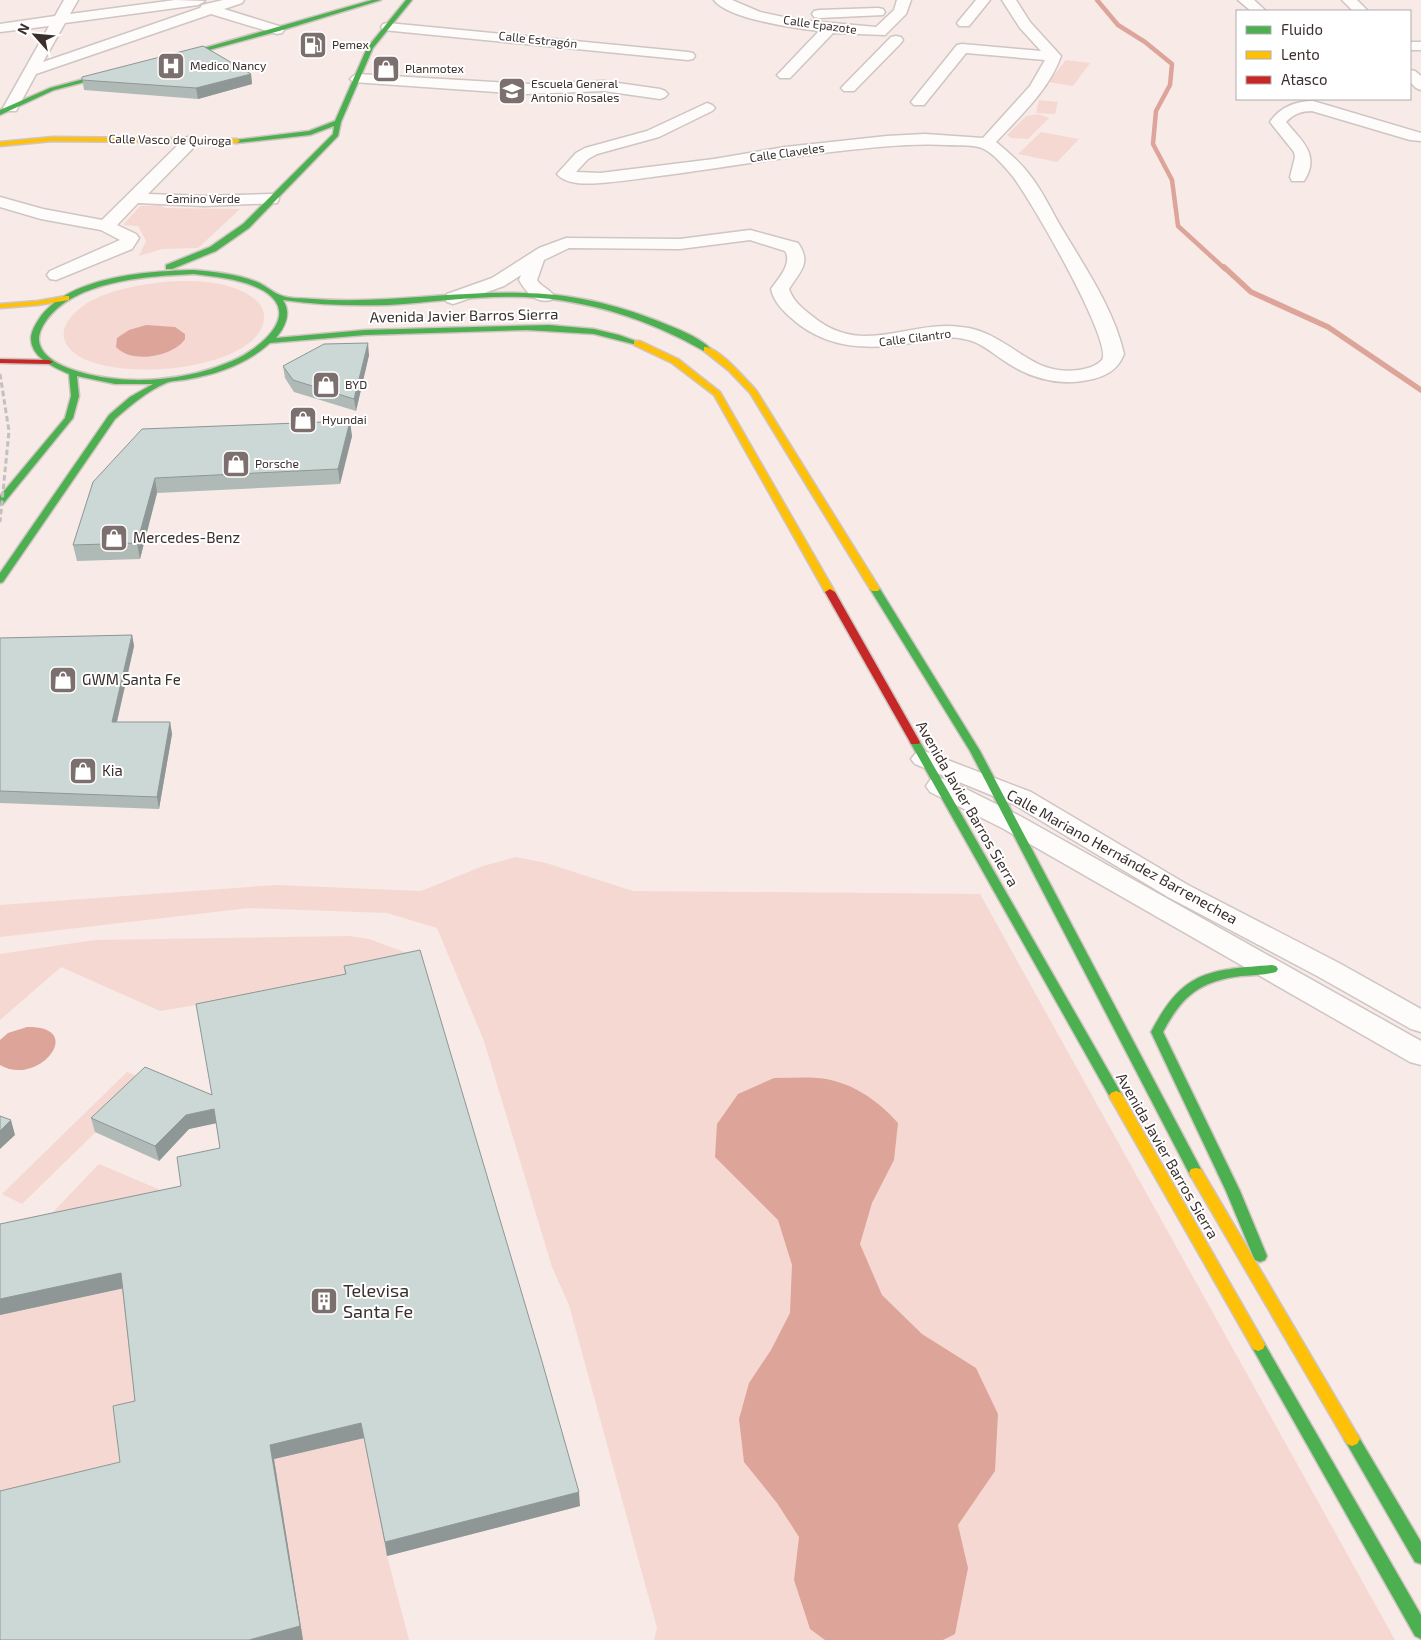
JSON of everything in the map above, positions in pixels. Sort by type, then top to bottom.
[{"type":"main road","points":[[157,62],[277,30],[378,0]]},
{"type":"main road","points":[[152,273],[212,249],[246,226],[336,135],[338,122],[370,48],[408,0]]},
{"type":"main road","points":[[6,110],[52,89],[128,69]]},
{"type":"main road","name":"Calle Vasco de Quiroga","points":[[0,144],[53,139],[240,141],[310,133],[338,122]]},
{"type":"main road","points":[[232,251],[246,226]]},
{"type":"main road","points":[[230,265],[233,276]]},
{"type":"main road","points":[[194,272],[233,276],[258,285],[276,297],[281,304],[284,318],[277,334],[270,341],[252,354],[228,366],[198,375],[166,380],[116,382],[73,374],[49,362],[36,347],[35,330],[46,313],[68,298],[106,282],[152,273],[194,272]]},
{"type":"main road","name":"Avenida Javier Barros Sierra","points":[[276,297],[321,303],[522,295],[545,296],[628,314],[674,330],[710,349],[734,369],[753,392],[974,751],[1206,1192],[1421,1557]]},
{"type":"main road","points":[[0,306],[68,298]]},
{"type":"main road","points":[[374,332],[363,325],[361,316],[385,301]]},
{"type":"main road","name":"Avenida Javier Barros Sierra","points":[[270,341],[310,336],[374,332],[520,328],[595,333],[658,351],[688,368],[717,394],[1421,1631]]},
{"type":"main road","points":[[0,362],[49,362]]},
{"type":"main road","points":[[0,502],[69,418],[74,396],[73,374]]},
{"type":"main road","points":[[0,580],[112,417],[133,399],[166,380]]},
{"type":"main road","points":[[1272,969],[1230,973],[1203,980],[1184,989],[1164,1014],[1157,1032],[1233,1191],[1305,1361]]},
{"type":"street","points":[[6,110],[71,0]]},
{"type":"street","points":[[30,71],[208,4],[237,0]]},
{"type":"street","name":"Calle Epazote","points":[[721,0],[743,11],[761,16],[828,29],[880,32],[901,11],[904,0]]},
{"type":"street","points":[[964,22],[983,0]]},
{"type":"street","points":[[1009,0],[1025,25],[1054,56]]},
{"type":"street","points":[[1244,0],[1258,10]]},
{"type":"street","points":[[1332,0],[1343,10]]},
{"type":"street","points":[[1349,0],[1360,10]]},
{"type":"street","points":[[0,28],[58,21],[132,5],[191,1],[208,4],[277,30]]},
{"type":"street","name":"Calle Epazote","points":[[761,16],[878,12]]},
{"type":"street","name":"Calle Estragón","points":[[388,27],[688,56]]},
{"type":"street","points":[[785,75],[828,29]]},
{"type":"street","points":[[849,88],[896,40]]},
{"type":"street","points":[[919,102],[962,48],[1054,56]]},
{"type":"street","points":[[1026,69],[1037,55]]},
{"type":"street","points":[[987,143],[1044,77],[1052,66],[1054,56]]},
{"type":"street","points":[[1411,57],[1421,65]]},
{"type":"street","points":[[1411,75],[1421,85]]},
{"type":"street","points":[[358,79],[526,89],[604,86],[660,94]]},
{"type":"street","points":[[1298,177],[1303,157],[1302,151],[1278,122],[1280,118],[1300,106],[1314,106],[1420,135]]},
{"type":"street","name":"Calle Claveles","points":[[707,108],[653,134],[591,151],[582,156],[565,174],[571,177],[600,178],[714,164],[785,152],[925,138],[987,143]]},
{"type":"street","points":[[988,119],[1004,123]]},
{"type":"street","points":[[106,226],[136,198],[191,140]]},
{"type":"street","name":"Calle Cilantro","points":[[453,298],[498,282],[555,247],[566,243],[680,244],[732,236],[764,237],[792,248],[798,255],[796,264],[780,289],[781,298],[804,320],[831,336],[865,343],[886,342],[947,332],[961,333],[977,336],[992,342],[1024,366],[1037,372],[1070,376],[1086,375],[1100,371],[1110,363],[1114,354],[1098,309],[1023,177],[1007,159],[987,143]]},
{"type":"street","name":"Camino Verde","points":[[136,198],[204,201],[271,199]]},
{"type":"street","points":[[0,202],[41,214],[106,226],[130,238],[126,245],[56,275]]},
{"type":"street","points":[[536,259],[528,280],[532,288],[545,296]]},
{"type":"street","name":"Calle Mariano Hernández Barrenechea","points":[[924,759],[1022,798],[1178,891],[1329,970],[1421,1022]]},
{"type":"street","name":"Calle Mariano Hernández Barrenechea","points":[[939,786],[1011,822],[1421,1054]]},
{"type":"shaded area","points":[[1066,60],[1090,63],[1073,86],[1048,82]]},
{"type":"shaded area","points":[[1039,100],[1058,102],[1055,114],[1036,113]]},
{"type":"shaded area","points":[[1038,114],[1049,118],[1028,139],[1011,138],[1007,135],[1026,116]]},
{"type":"shaded area","points":[[1041,132],[1079,139],[1057,162],[1018,154]]},
{"type":"shaded area","points":[[160,205],[165,208],[240,209],[198,248],[162,249],[139,256],[146,241],[138,226],[123,225],[140,206]]},
{"type":"shaded area","points":[[198,281],[232,287],[257,301],[264,312],[264,319],[255,337],[236,351],[208,361],[176,368],[143,369],[112,367],[86,360],[69,348],[65,342],[64,331],[66,324],[87,303],[125,288],[164,282]]},
{"type":"shaded area","points":[[146,325],[175,327],[185,334],[185,339],[171,350],[152,356],[141,357],[131,355],[116,347],[117,338],[129,330]]},
{"type":"shaded area","points":[[516,857],[546,863],[633,891],[980,894],[1395,1640],[654,1640],[657,1628],[569,1305],[552,1267],[484,1041],[437,928],[387,913],[249,908],[0,937],[0,905],[276,885],[421,891],[483,866]]},
{"type":"shaded area","points":[[349,936],[369,939],[407,953],[346,980],[160,1011],[61,967],[0,1020],[0,954],[95,940]]},
{"type":"shaded area","points":[[27,1027],[45,1029],[54,1036],[55,1045],[51,1054],[41,1063],[29,1069],[15,1070],[0,1065],[0,1040],[8,1033]]},
{"type":"shaded area","points":[[127,1072],[148,1081],[22,1204],[2,1194]]},
{"type":"shaded area","points":[[774,1078],[817,1078],[840,1083],[872,1099],[898,1123],[894,1160],[872,1203],[860,1244],[882,1295],[922,1334],[976,1368],[998,1414],[995,1471],[958,1525],[968,1568],[955,1634],[943,1640],[825,1640],[810,1629],[794,1580],[799,1537],[777,1503],[744,1462],[739,1419],[749,1383],[771,1350],[790,1313],[792,1265],[778,1220],[715,1157],[717,1124],[738,1094]]},
{"type":"shaded area","points":[[99,1164],[184,1200],[34,1232]]},
{"type":"shaded area","points":[[125,1288],[169,1465],[0,1507],[0,1315]]},
{"type":"shaded area","points":[[364,1438],[387,1556],[409,1640],[303,1640],[274,1459]]},
{"type":"building","points":[[203,46],[251,74],[196,88],[82,80],[82,77]]},
{"type":"building","name":"BYD","points":[[368,343],[354,399],[293,380],[283,366],[324,344]]},
{"type":"building","points":[[350,421],[338,469],[155,478],[137,543],[73,545],[93,482],[142,429]]},
{"type":"building","points":[[132,635],[112,722],[170,722],[157,797],[0,791],[0,638]]},
{"type":"building","name":"Televisa Santa Fe","points":[[420,950],[579,1492],[385,1542],[361,1423],[270,1445],[300,1626],[249,1640],[0,1640],[0,1491],[120,1462],[113,1406],[135,1401],[121,1273],[0,1299],[0,1224],[181,1186],[177,1157],[220,1148],[214,1109],[186,1115],[155,1146],[91,1118],[145,1067],[212,1095],[196,1004],[346,974],[344,966]]},
{"type":"building","points":[[0,1116],[11,1120],[0,1131]]},
{"type":"waterway","points":[[1097,0],[1118,25],[1145,42],[1172,64],[1170,85],[1156,111],[1153,144],[1172,180],[1178,226],[1225,269]]},
{"type":"waterway","points":[[1224,267],[1251,292],[1328,327],[1421,390]]},
{"type":"railway","points":[[0,374],[9,431],[0,522]]},
{"type":"traffic: fast","points":[[172,58],[277,30],[378,0]]},
{"type":"traffic: fast","points":[[169,267],[213,249],[246,226],[336,135],[338,122],[370,48],[409,0]]},
{"type":"traffic: fast","points":[[0,113],[52,89],[118,72]]},
{"type":"traffic: fast","points":[[237,141],[310,133],[338,122]]},
{"type":"traffic: fast","points":[[194,272],[216,274],[242,280],[266,289],[275,295],[283,308],[283,317],[272,337],[256,351],[236,362],[213,371],[163,381],[138,382],[94,378],[72,372],[49,361],[40,353],[35,344],[35,334],[41,322],[50,311],[68,298],[85,290],[120,279],[194,272]]},
{"type":"traffic: fast","points":[[276,297],[344,303],[484,296],[523,295],[547,297],[595,304],[619,310],[665,327],[707,349]]},
{"type":"traffic: fast","points":[[270,341],[365,332],[549,328],[594,332],[616,336],[637,343]]},
{"type":"traffic: fast","points":[[0,502],[69,418],[75,396],[73,374]]},
{"type":"traffic: fast","points":[[0,580],[112,417],[133,399],[162,382]]},
{"type":"traffic: fast","points":[[875,589],[975,751],[1196,1173]]},
{"type":"traffic: fast","points":[[915,742],[1116,1096]]},
{"type":"traffic: fast","points":[[1260,1256],[1233,1191],[1157,1032],[1178,998],[1190,988],[1217,976],[1272,969]]},
{"type":"traffic: fast","points":[[1258,1345],[1421,1631]]},
{"type":"traffic: fast","points":[[1352,1439],[1421,1557]]},
{"type":"traffic: slow","points":[[0,144],[53,139],[237,141]]},
{"type":"traffic: slow","points":[[0,306],[38,303],[66,298]]},
{"type":"traffic: slow","points":[[637,343],[675,361],[717,394],[830,592]]},
{"type":"traffic: slow","points":[[707,349],[731,368],[753,392],[875,589]]},
{"type":"traffic: slow","points":[[1116,1096],[1258,1345]]},
{"type":"traffic: slow","points":[[1196,1173],[1352,1439]]},
{"type":"traffic: jam","points":[[0,361],[49,362]]},
{"type":"traffic: jam","points":[[830,592],[915,742]]},
{"type":"place","name":"Pemex","points":[[313,45]]},
{"type":"place","name":"Medico Nancy","points":[[171,66]]},
{"type":"place","name":"Planmotex","points":[[386,69]]},
{"type":"place","name":"Escuela General Antonio Rosales","points":[[512,91]]},
{"type":"place","name":"BYD","points":[[326,385]]},
{"type":"place","name":"Hyundai","points":[[303,420]]},
{"type":"place","name":"Porsche","points":[[236,464]]},
{"type":"place","name":"Mercedes-Benz","points":[[114,538]]},
{"type":"place","name":"GWM Santa Fe","points":[[63,680]]},
{"type":"place","name":"Kia","points":[[83,771]]},
{"type":"place","name":"Televisa Santa Fe","points":[[324,1301]]}]
